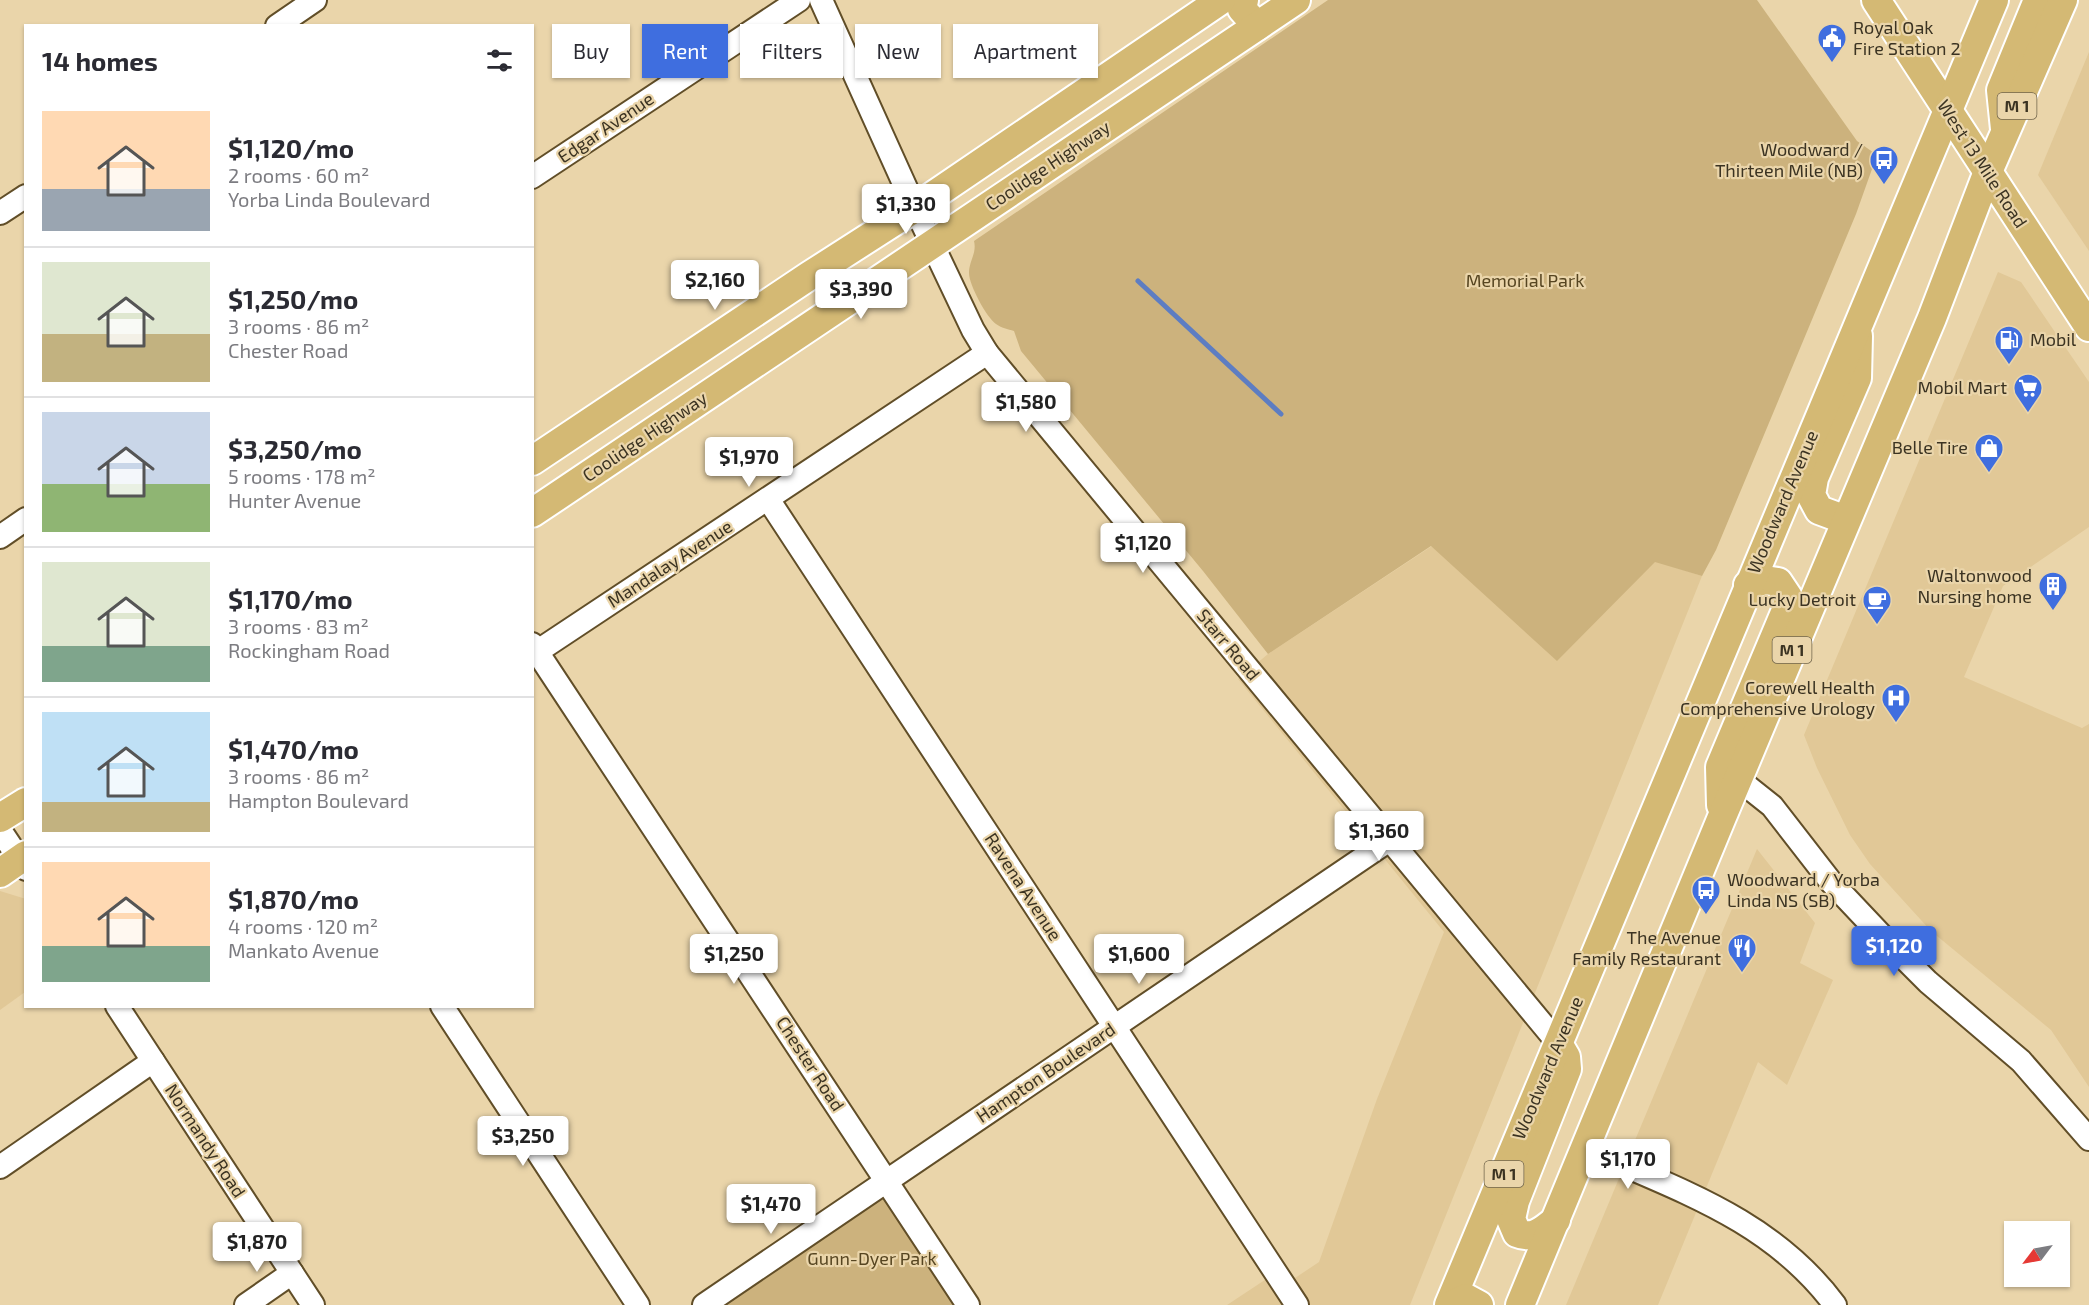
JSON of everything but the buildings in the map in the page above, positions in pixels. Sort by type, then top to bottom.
[{"type":"main road","points":[[534,460],[915,208],[1221,0]]},
{"type":"main road","points":[[1244,0],[1242,9],[1257,26]]},
{"type":"main road","name":"Coolidge Highway","points":[[534,512],[1296,0]]},
{"type":"main road","name":"West 13 Mile Road","points":[[1876,0],[1987,174],[2089,327]]},
{"type":"main road","name":"Woodward Avenue","points":[[1451,1305],[1748,585],[1994,0]]},
{"type":"main road","points":[[2005,131],[2001,90],[2038,0]]},
{"type":"main road","name":"M 1","points":[[1520,1305],[1942,292],[1987,174],[2063,0]]},
{"type":"main road","points":[[809,276],[819,276],[827,280],[838,308]]},
{"type":"main road","points":[[1846,520],[1819,510],[1811,495],[1814,478],[1857,378],[1858,322]]},
{"type":"main road","points":[[1722,817],[1720,767],[1787,608],[1788,597],[1778,582],[1765,580],[1748,585]]},
{"type":"main road","points":[[0,818],[24,803]]},
{"type":"main road","points":[[1556,1220],[1538,1234],[1526,1236],[1517,1233],[1512,1226],[1511,1219],[1515,1201],[1568,1069],[1566,1057],[1558,1043]]},
{"type":"main road","points":[[1451,1305],[1466,1298],[1479,1305]]},
{"type":"street","points":[[280,24],[315,0]]},
{"type":"street","name":"Edgar Avenue","points":[[534,176],[800,0]]},
{"type":"street","name":"Starr Road","points":[[829,5],[915,208],[934,243],[973,330],[987,353],[1388,841],[1558,1043]]},
{"type":"street","points":[[0,213],[24,197]]},
{"type":"street","name":"Mandalay Avenue","points":[[534,650],[768,499],[987,353]]},
{"type":"street","name":"Ravena Avenue","points":[[768,499],[1297,1305]]},
{"type":"street","points":[[0,537],[24,520]]},
{"type":"street","name":"Chester Road","points":[[534,650],[968,1305]]},
{"type":"street","points":[[1738,779],[1772,806],[1831,882],[1875,929],[1928,982],[2021,1060],[2089,1139]]},
{"type":"street","points":[[0,830],[17,864]]},
{"type":"street","name":"Hampton Boulevard","points":[[704,1305],[1388,841]]},
{"type":"street","name":"Normandy Road","points":[[118,1008],[313,1305]]},
{"type":"street","points":[[443,1008],[638,1305]]},
{"type":"street","points":[[0,1167],[153,1061]]},
{"type":"street","points":[[1584,1148],[1741,1220],[1779,1246],[1808,1272],[1835,1305]]},
{"type":"street","points":[[246,1305],[292,1273]]},
{"type":"shaded area","points":[[2089,52],[2089,251],[2038,175]]},
{"type":"shaded area","points":[[1998,272],[2021,282],[2089,382],[2089,527],[2003,586],[1964,677],[2082,728],[2089,724],[2089,1087],[2051,1030],[1931,931],[1870,864],[1850,835],[1817,768],[1804,735]]},
{"type":"shaded area","points":[[1432,546],[1557,660],[1655,561],[1702,576],[1410,1305],[1227,1305],[1286,1266],[1295,1278],[1319,1262],[1377,1099],[1444,932],[1238,679],[1268,654]]},
{"type":"shaded area","points":[[1757,849],[1815,923],[1800,963],[1833,980],[1787,1085],[1758,1062],[1658,1305],[1566,1305]]},
{"type":"shaded area","points":[[0,891],[24,898],[24,993],[0,1010]]},
{"type":"green space","name":"Memorial Park","points":[[1328,0],[1757,0],[1857,141],[1877,155],[1856,214],[1716,550],[1702,576],[1655,562],[1557,661],[1431,546],[1268,654],[1203,571],[1021,351],[1014,331],[992,321],[972,285],[969,273],[974,241]]},
{"type":"green space","name":"Gunn-Dyer Park","points":[[886,1194],[958,1305],[721,1305]]},
{"type":"waterway","points":[[1138,281],[1281,414]]},
{"type":"place","name":"Royal Oak Fire Station 2","points":[[1832,64]]},
{"type":"place","name":"Woodward / Thirteen Mile (NB)","points":[[1884,186]]},
{"type":"place","name":"Mobil","points":[[2009,366]]},
{"type":"place","name":"Mobil Mart","points":[[2028,414]]},
{"type":"place","name":"Belle Tire","points":[[1989,474]]},
{"type":"place","name":"Waltonwood Nursing home","points":[[2053,612]]},
{"type":"place","name":"Lucky Detroit","points":[[1877,626]]},
{"type":"place","name":"Corewell Health Comprehensive Urology","points":[[1896,724]]},
{"type":"place","name":"Woodward / Yorba Linda NS (SB)","points":[[1706,916]]},
{"type":"place","name":"The Avenue Family Restaurant","points":[[1742,974]]}]
